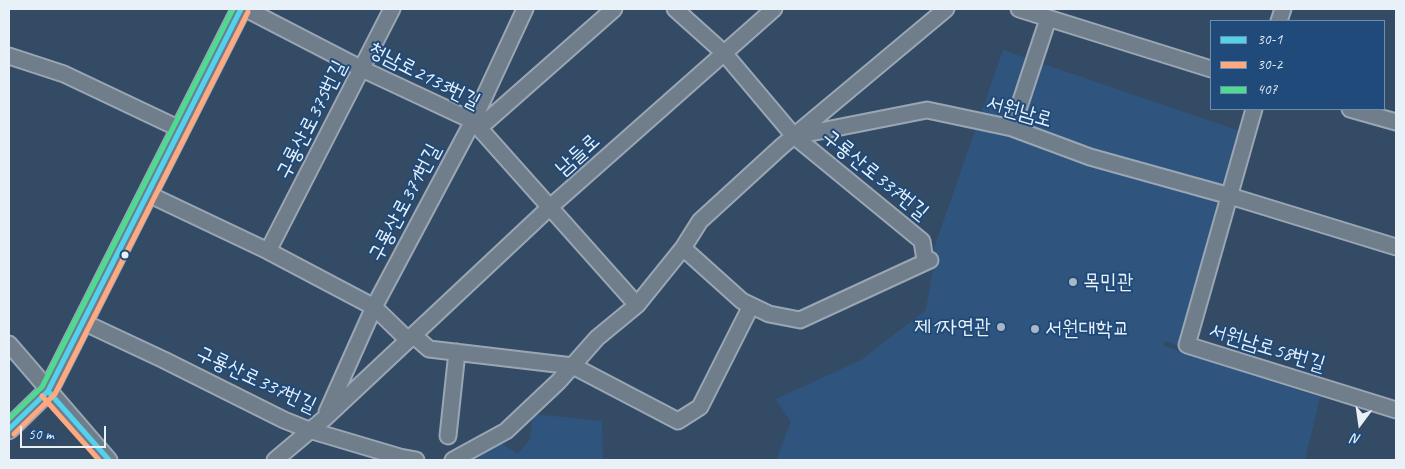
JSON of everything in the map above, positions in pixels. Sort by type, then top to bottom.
[{"type":"main road","points":[[9,429],[48,391],[241,9]]},
{"type":"street","name":"청남로2133번길","points":[[246,9],[476,125],[637,304]]},
{"type":"street","name":"구룡산로375번길","points":[[268,251],[392,9]]},
{"type":"street","name":"구룡산로371번길","points":[[325,418],[374,307],[476,125],[525,9]]},
{"type":"street","points":[[476,125],[614,9]]},
{"type":"street","points":[[674,9],[724,53],[794,136]]},
{"type":"street","name":"남들로","points":[[275,460],[325,418],[549,208],[774,9]]},
{"type":"street","name":"구룡산로337번길","points":[[453,460],[506,431],[559,381],[597,338],[637,304],[683,248],[700,221],[794,136],[946,9]]},
{"type":"street","points":[[1018,9],[1210,69]]},
{"type":"street","points":[[1012,128],[1048,19]]},
{"type":"street","points":[[9,56],[64,74],[180,130]]},
{"type":"street","name":"서원남로","points":[[794,136],[928,110],[1012,128],[1090,157],[1230,196],[1396,247]]},
{"type":"street","points":[[1230,196],[1254,110]]},
{"type":"street","points":[[1354,110],[1396,122]]},
{"type":"street","name":"구룡산로337번길","points":[[683,248],[742,302],[769,314],[800,320],[930,260],[925,260],[922,241],[794,136]]},
{"type":"street","points":[[148,194],[268,251],[374,307],[411,338],[428,349],[573,366],[678,421],[700,407],[752,306]]},
{"type":"street","name":"서원남로58번길","points":[[1230,196],[1187,345],[1396,410]]},
{"type":"street","name":"구룡산로337번길","points":[[83,322],[284,420],[309,430],[416,460]]},
{"type":"street","points":[[9,344],[109,460]]},
{"type":"street","points":[[448,436],[457,352]]},
{"type":"shaded area","name":"서원대학교","points":[[1003,50],[1251,135],[1179,346],[1165,341],[1164,346],[1320,397],[1305,460],[776,460],[791,422],[776,399],[861,360],[926,310],[934,262],[930,260]]},
{"type":"shaded area","points":[[533,414],[602,421],[603,460],[463,460],[499,442],[518,454],[530,439]]},
{"type":"transit line","name":"407","points":[[9,419],[42,387],[233,9]]},
{"type":"transit line","name":"30-1","points":[[9,429],[48,391],[241,9]]},
{"type":"transit line","name":"30-2","points":[[14,434],[55,394],[248,12]]},
{"type":"transit line","name":"30-1","points":[[48,391],[109,460]]},
{"type":"transit line","name":"30-2","points":[[42,396],[99,460]]},
{"type":"place","name":"목민관","points":[[1073,282]]},
{"type":"place","name":"제1자연관","points":[[1001,327]]},
{"type":"place","name":"서원대학교","points":[[1035,329]]}]
